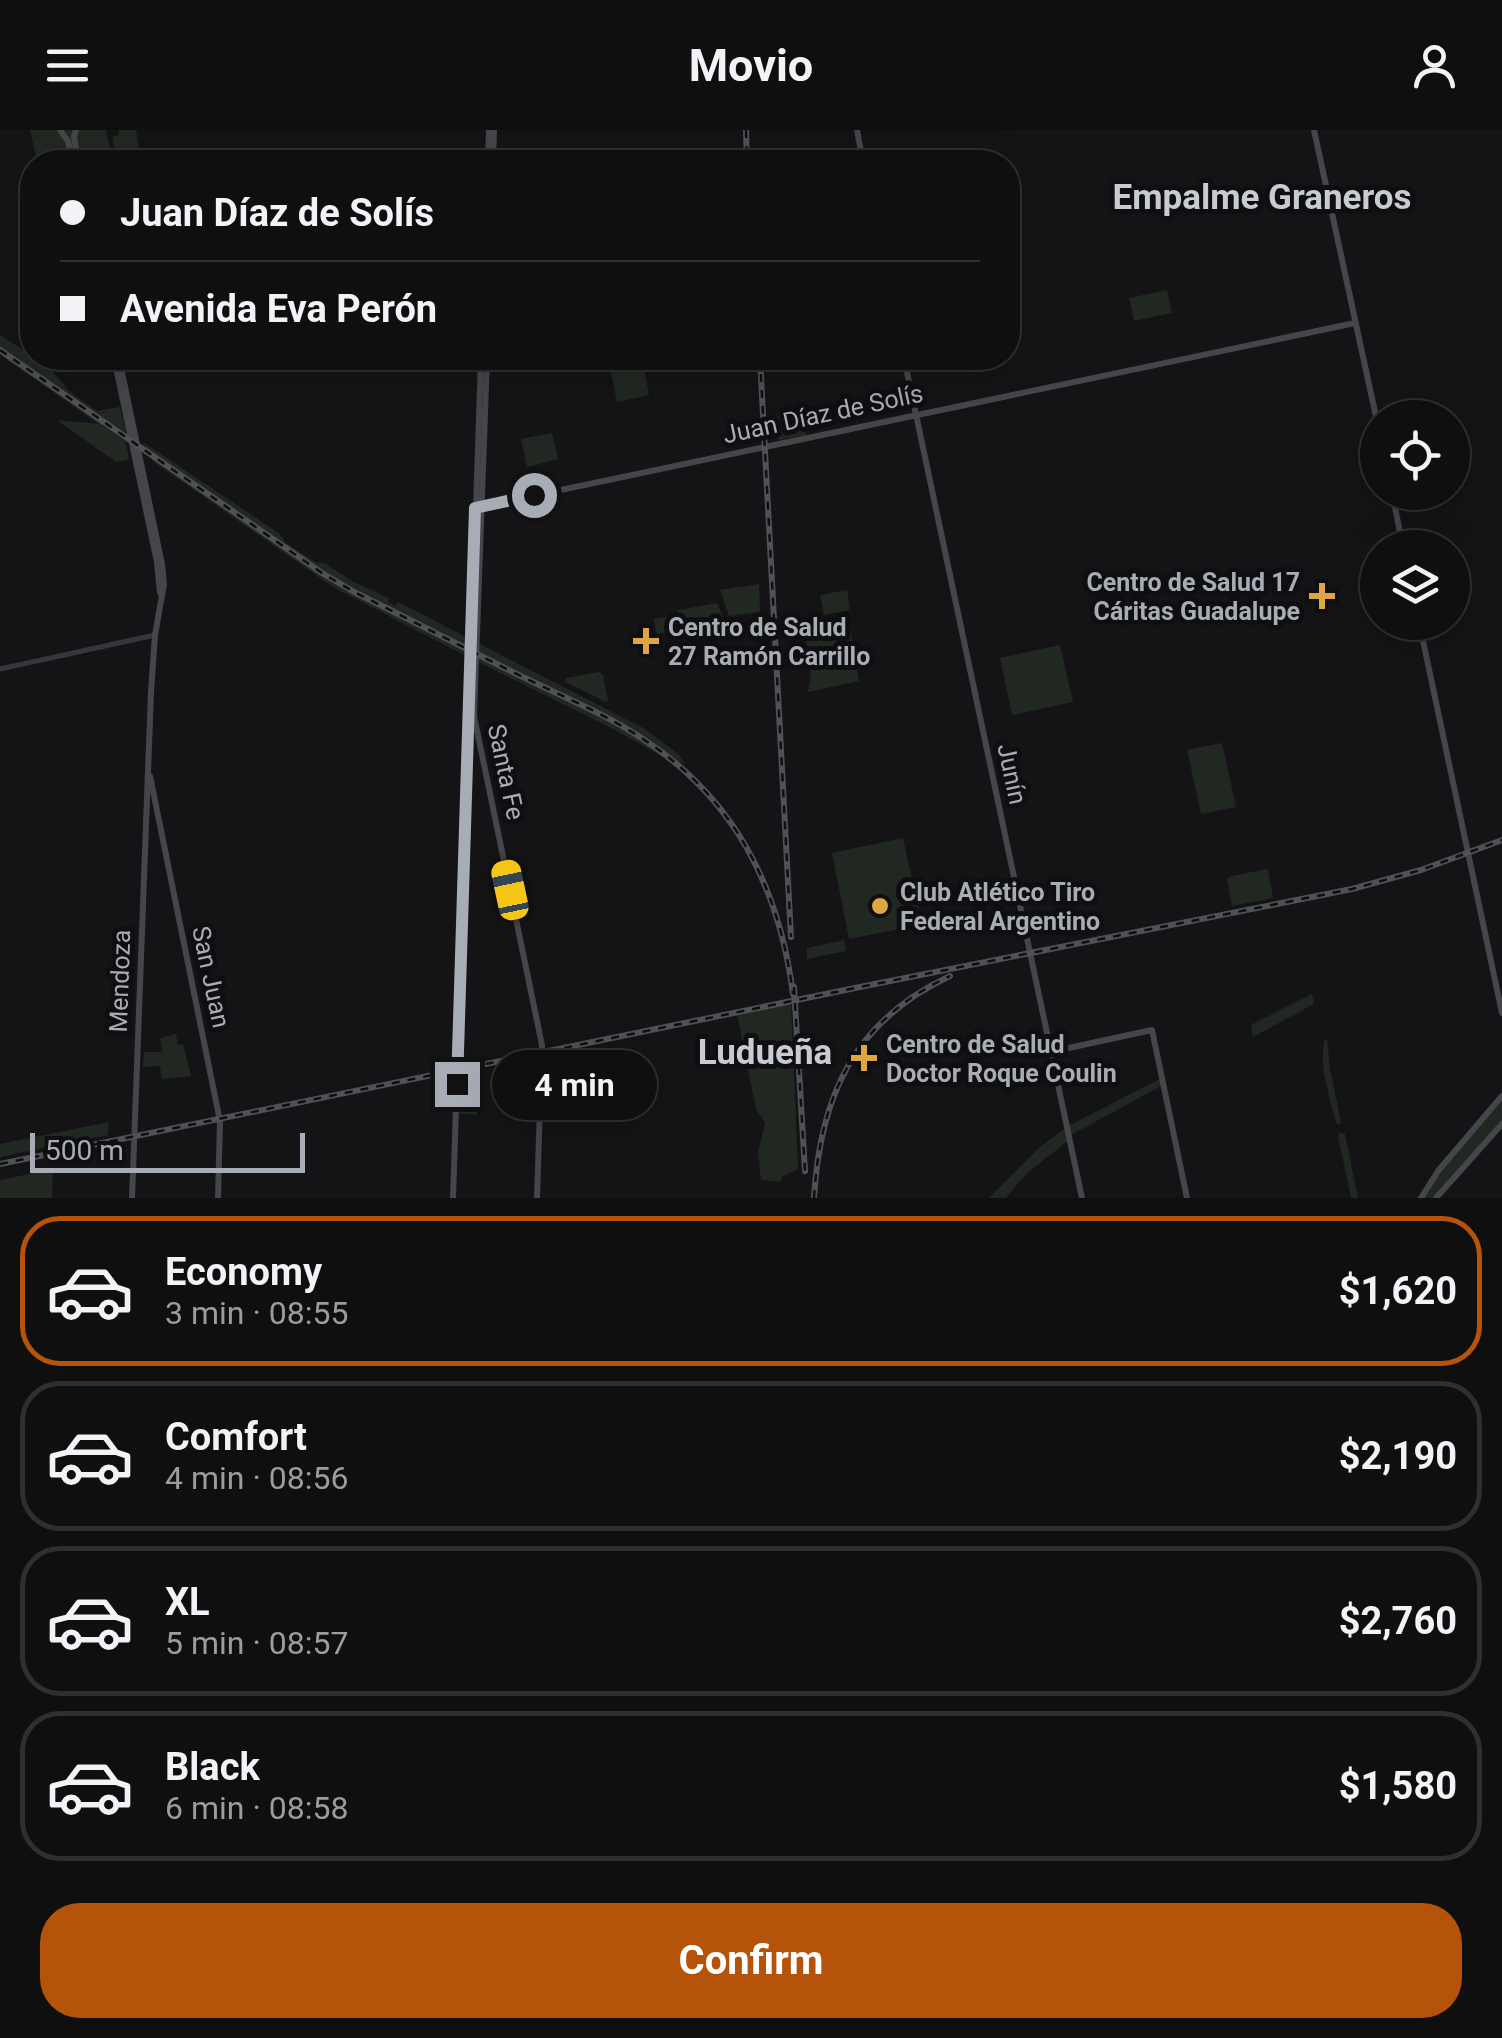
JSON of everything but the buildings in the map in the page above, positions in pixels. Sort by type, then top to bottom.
[{"type":"main road","points":[[1314,130],[1372,400]]},
{"type":"main road","name":"Juan Díaz de Solís","points":[[478,507],[1356,323]]},
{"type":"main road","points":[[119,370],[164,584],[154,636],[148,766]]},
{"type":"main road","points":[[452,1198],[484,370]]},
{"type":"main road","name":"Junín","points":[[907,370],[1082,1198]]},
{"type":"main road","name":"Santa Fe","points":[[478,507],[473,710],[542,1045],[537,1198]]},
{"type":"main road","points":[[1423,640],[1502,1012]]},
{"type":"main road","name":"Mendoza","points":[[132,1198],[148,766]]},
{"type":"main road","name":"San Juan","points":[[148,766],[220,1118],[218,1198]]},
{"type":"main road","points":[[1050,1052],[1152,1030],[1187,1198]]},
{"type":"main road","points":[[1423,1195],[1438,1171],[1502,1096]]},
{"type":"main road","points":[[1423,1195],[1430,1192],[1435,1198],[1502,1124]]},
{"type":"street","points":[[0,669],[154,636]]},
{"type":"shaded area","points":[[30,130],[106,130],[110,150],[34,150]]},
{"type":"shaded area","points":[[118,130],[136,130],[139,150],[115,150],[112,137],[119,135]]},
{"type":"shaded area","points":[[1167,290],[1172,313],[1134,321],[1129,298]]},
{"type":"shaded area","points":[[0,335],[20,348],[20,369],[0,355]]},
{"type":"shaded area","points":[[22,370],[51,370],[69,391],[97,411],[120,407],[126,433],[106,420],[102,425],[125,441],[127,460],[116,462],[57,420],[99,424]]},
{"type":"shaded area","points":[[611,370],[644,370],[649,395],[617,402]]},
{"type":"shaded area","points":[[802,411],[806,435],[778,440],[776,416]]},
{"type":"shaded area","points":[[552,433],[558,459],[527,467],[521,439]]},
{"type":"shaded area","points":[[143,442],[315,562],[324,563],[389,598],[388,602],[395,606],[398,602],[645,729],[685,764],[658,754],[333,587],[154,462]]},
{"type":"shaded area","points":[[759,584],[760,612],[729,616],[720,590]]},
{"type":"shaded area","points":[[847,590],[850,610],[824,615],[820,595]]},
{"type":"shaded area","points":[[717,603],[723,617],[683,624],[683,629],[657,634],[654,619]]},
{"type":"shaded area","points":[[849,623],[859,681],[808,692],[811,674],[805,633]]},
{"type":"shaded area","points":[[1060,645],[1073,702],[1012,715],[1000,658]]},
{"type":"shaded area","points":[[599,672],[603,675],[606,702],[565,682],[566,678]]},
{"type":"shaded area","points":[[1222,743],[1236,807],[1201,814],[1187,750]]},
{"type":"shaded area","name":"Club Atlético Tiro Federal Argentino","points":[[903,838],[921,934],[917,934],[914,926],[849,939],[832,853]]},
{"type":"shaded area","points":[[1268,869],[1273,898],[1232,906],[1227,879]]},
{"type":"shaded area","points":[[844,940],[846,951],[807,959],[807,948]]},
{"type":"shaded area","points":[[1312,994],[1314,1004],[1253,1037],[1251,1025]]},
{"type":"shaded area","points":[[791,1003],[798,1169],[783,1176],[780,1182],[761,1180],[758,1152],[765,1123],[756,1109],[737,1014]]},
{"type":"shaded area","points":[[176,1034],[178,1045],[183,1044],[191,1076],[162,1079],[160,1066],[143,1067],[144,1052],[162,1052],[160,1038]]},
{"type":"shaded area","points":[[1325,1039],[1341,1122],[1339,1125],[1324,1070]]},
{"type":"shaded area","points":[[1162,1078],[1163,1085],[1069,1136],[1069,1140],[1027,1173],[1006,1198],[989,1198],[1040,1147],[1070,1125]]},
{"type":"shaded area","points":[[484,1083],[484,1106],[476,1107],[477,1115],[459,1113],[459,1087]]},
{"type":"shaded area","points":[[1502,1096],[1502,1124],[1436,1198],[1421,1198],[1439,1171]]},
{"type":"shaded area","points":[[109,1122],[108,1135],[0,1157],[0,1144]]},
{"type":"shaded area","points":[[1340,1133],[1345,1134],[1358,1198],[1351,1198]]},
{"type":"shaded area","points":[[53,1169],[52,1198],[0,1198],[0,1180]]},
{"type":"railway","points":[[746,130],[747,150]]},
{"type":"railway","points":[[0,350],[20,364]]},
{"type":"railway","points":[[29,370],[322,573],[615,722],[675,763],[727,818],[764,882],[777,917],[793,994]]},
{"type":"railway","points":[[761,370],[791,937]]},
{"type":"railway","points":[[0,1164],[1352,889],[1421,870],[1502,840]]},
{"type":"railway","points":[[814,1198],[824,1127],[848,1066],[889,1015],[950,976]]},
{"type":"railway","points":[[794,987],[805,1171]]},
{"type":"place","name":"Centro de Salud 17 Cáritas Guadalupe","points":[[1322,596]]},
{"type":"place","name":"Centro de Salud 27 Ramón Carrillo","points":[[646,641]]},
{"type":"place","name":"Club Atlético Tiro Federal Argentino","points":[[880,906]]},
{"type":"place","name":"Centro de Salud Doctor Roque Coulin","points":[[864,1058]]},
{"type":"district","name":"Empalme Graneros","points":[[1262,197]]},
{"type":"district","name":"Ludueña","points":[[765,1052]]},
{"type":"route","points":[[457,1084],[475,508],[534,495]]}]
